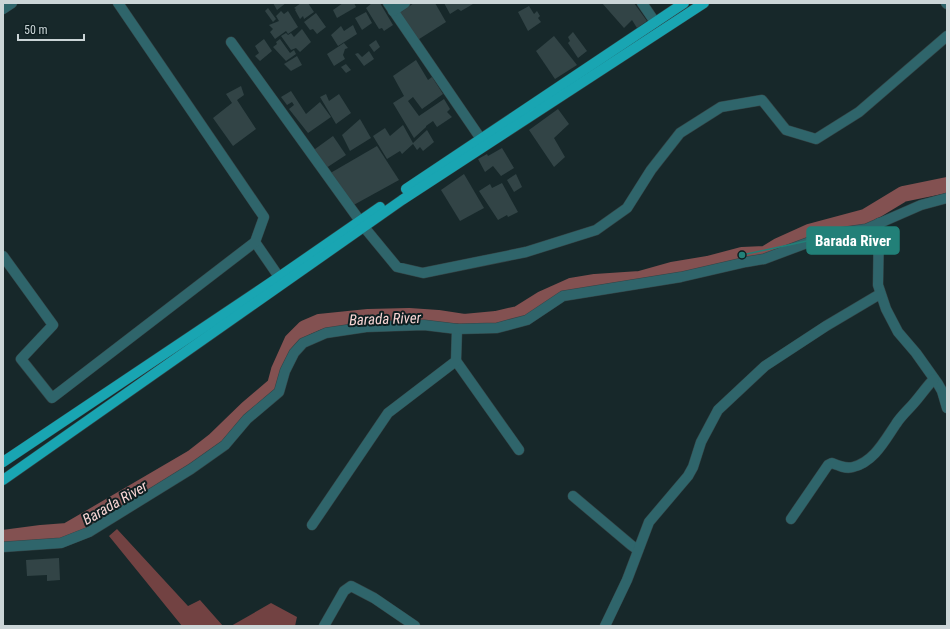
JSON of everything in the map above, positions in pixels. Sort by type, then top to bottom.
[{"type":"main road","points":[[3,480],[481,139],[684,3]]},
{"type":"main road","points":[[3,462],[279,277],[408,196],[704,3]]},
{"type":"street","points":[[3,9],[12,3]]},
{"type":"street","points":[[3,256],[54,326],[21,359],[52,398],[255,242],[264,217],[118,3]]},
{"type":"street","points":[[405,3],[390,7],[481,139]]},
{"type":"street","points":[[642,3],[655,22]]},
{"type":"street","points":[[231,42],[362,224],[397,267],[423,273],[526,252],[596,230],[627,208],[651,170],[680,133],[721,107],[762,100],[786,130],[816,139],[859,112],[947,36]]},
{"type":"street","points":[[3,547],[61,543],[89,532],[191,470],[225,445],[247,419],[279,392],[294,353],[302,343],[326,333],[366,326],[424,325],[457,329],[498,328],[527,320],[563,296],[609,290],[681,277],[764,259],[831,234],[866,229],[921,205],[947,198]]},
{"type":"street","points":[[879,223],[878,285],[880,294],[898,332],[916,354],[942,391],[947,408]]},
{"type":"street","points":[[255,242],[279,277]]},
{"type":"street","points":[[606,626],[638,550],[648,522],[688,476],[693,467],[701,442],[718,410],[765,366],[826,326],[880,294]]},
{"type":"street","points":[[457,329],[456,361],[519,450]]},
{"type":"street","points":[[312,525],[388,413],[456,361]]},
{"type":"street","points":[[791,519],[828,465],[832,463],[843,468],[852,468],[870,458],[934,379]]},
{"type":"street","points":[[573,496],[630,545],[638,550]]},
{"type":"street","points":[[324,626],[344,591],[351,586],[374,598],[415,626]]},
{"type":"shaded area","points":[[117,529],[188,606],[200,600],[223,626],[182,626],[109,536]]},
{"type":"shaded area","points":[[271,603],[297,617],[295,626],[231,626]]},
{"type":"building","points":[[273,3],[279,4],[286,3],[277,10]]},
{"type":"building","points":[[301,3],[308,3],[314,12],[304,19],[303,16],[300,19],[295,10],[296,9],[294,8]]},
{"type":"building","points":[[343,3],[354,3],[356,7],[337,18],[333,10]]},
{"type":"building","points":[[372,3],[380,3],[393,25],[384,31],[382,28],[379,29],[366,8]]},
{"type":"building","points":[[414,3],[435,3],[446,22],[416,41],[398,14]]},
{"type":"building","points":[[444,3],[473,4],[461,11],[458,9],[450,14]]},
{"type":"building","points":[[602,3],[634,3],[647,21],[637,28],[632,20],[624,28]]},
{"type":"building","points":[[529,6],[534,14],[537,11],[540,16],[538,18],[541,22],[528,31],[518,12]]},
{"type":"building","points":[[268,8],[276,19],[273,22],[265,11]]},
{"type":"building","points":[[281,11],[284,14],[288,11],[298,27],[288,34],[286,31],[275,39],[270,32],[273,29],[269,25],[279,21],[276,16]]},
{"type":"building","points":[[366,12],[372,23],[362,30],[355,18]]},
{"type":"building","points":[[316,13],[326,27],[317,34],[313,29],[310,30],[304,22]]},
{"type":"building","points":[[353,25],[357,34],[338,46],[331,35],[341,26],[344,31]]},
{"type":"building","points":[[302,29],[311,42],[300,52],[296,48],[291,50],[281,36],[286,33],[288,35],[291,33],[294,37]]},
{"type":"building","points":[[573,32],[587,51],[578,58],[568,43],[570,41],[568,37]]},
{"type":"building","points":[[554,36],[577,65],[555,79],[536,51]]},
{"type":"building","points":[[264,39],[272,51],[260,61],[255,56],[259,53],[255,46]]},
{"type":"building","points":[[280,39],[290,53],[294,50],[296,54],[286,61],[273,47]]},
{"type":"building","points":[[376,40],[380,47],[374,52],[369,45]]},
{"type":"building","points":[[344,43],[348,48],[345,49],[343,55],[345,59],[334,66],[327,54]]},
{"type":"building","points":[[369,51],[374,59],[364,66],[355,54],[358,53],[362,57]]},
{"type":"building","points":[[297,56],[302,65],[291,71],[284,64]]},
{"type":"building","points":[[416,60],[428,80],[432,77],[443,94],[422,109],[413,97],[408,101],[419,116],[444,99],[450,109],[447,112],[452,117],[437,127],[433,121],[414,138],[393,103],[404,96],[393,76]]},
{"type":"building","points":[[346,64],[351,70],[346,73],[341,67]]},
{"type":"building","points":[[241,86],[244,95],[237,100],[256,129],[233,146],[213,118],[232,103],[226,94]]},
{"type":"building","points":[[291,91],[306,114],[320,102],[331,117],[308,133],[289,109],[294,105],[292,102],[287,105],[281,97]]},
{"type":"building","points":[[326,94],[329,101],[339,94],[351,113],[336,124],[320,97]]},
{"type":"building","points":[[558,109],[569,124],[554,138],[565,157],[554,167],[529,130]]},
{"type":"building","points":[[360,119],[371,138],[350,151],[342,135]]},
{"type":"building","points":[[403,125],[413,143],[427,130],[434,142],[423,151],[420,147],[417,150],[413,144],[402,154],[400,151],[387,159],[373,136],[385,128],[390,136]]},
{"type":"building","points":[[333,136],[346,155],[323,170],[311,152]]},
{"type":"building","points":[[377,146],[399,180],[350,207],[327,175]]},
{"type":"building","points":[[502,148],[514,168],[501,176],[493,166],[485,172],[478,159],[487,154],[488,156]]},
{"type":"building","points":[[464,174],[484,208],[460,221],[441,190]]},
{"type":"building","points":[[516,174],[522,187],[514,192],[507,180]]},
{"type":"building","points":[[502,183],[518,212],[508,217],[507,215],[498,220],[479,191],[490,184],[492,188]]},
{"type":"building","points":[[59,558],[60,580],[47,581],[47,575],[27,576],[26,560]]},
{"type":"waterway","name":"Barada River","points":[[3,538],[67,531],[192,458],[215,440],[248,408],[275,385],[279,370],[292,341],[305,328],[319,322],[368,317],[409,316],[464,322],[496,319],[518,314],[542,299],[571,286],[595,282],[640,279],[672,270],[708,264],[742,255],[765,254],[778,246],[809,232],[865,217],[903,194],[947,185]]},
{"type":"place","name":"Barada River","points":[[742,255]]}]
